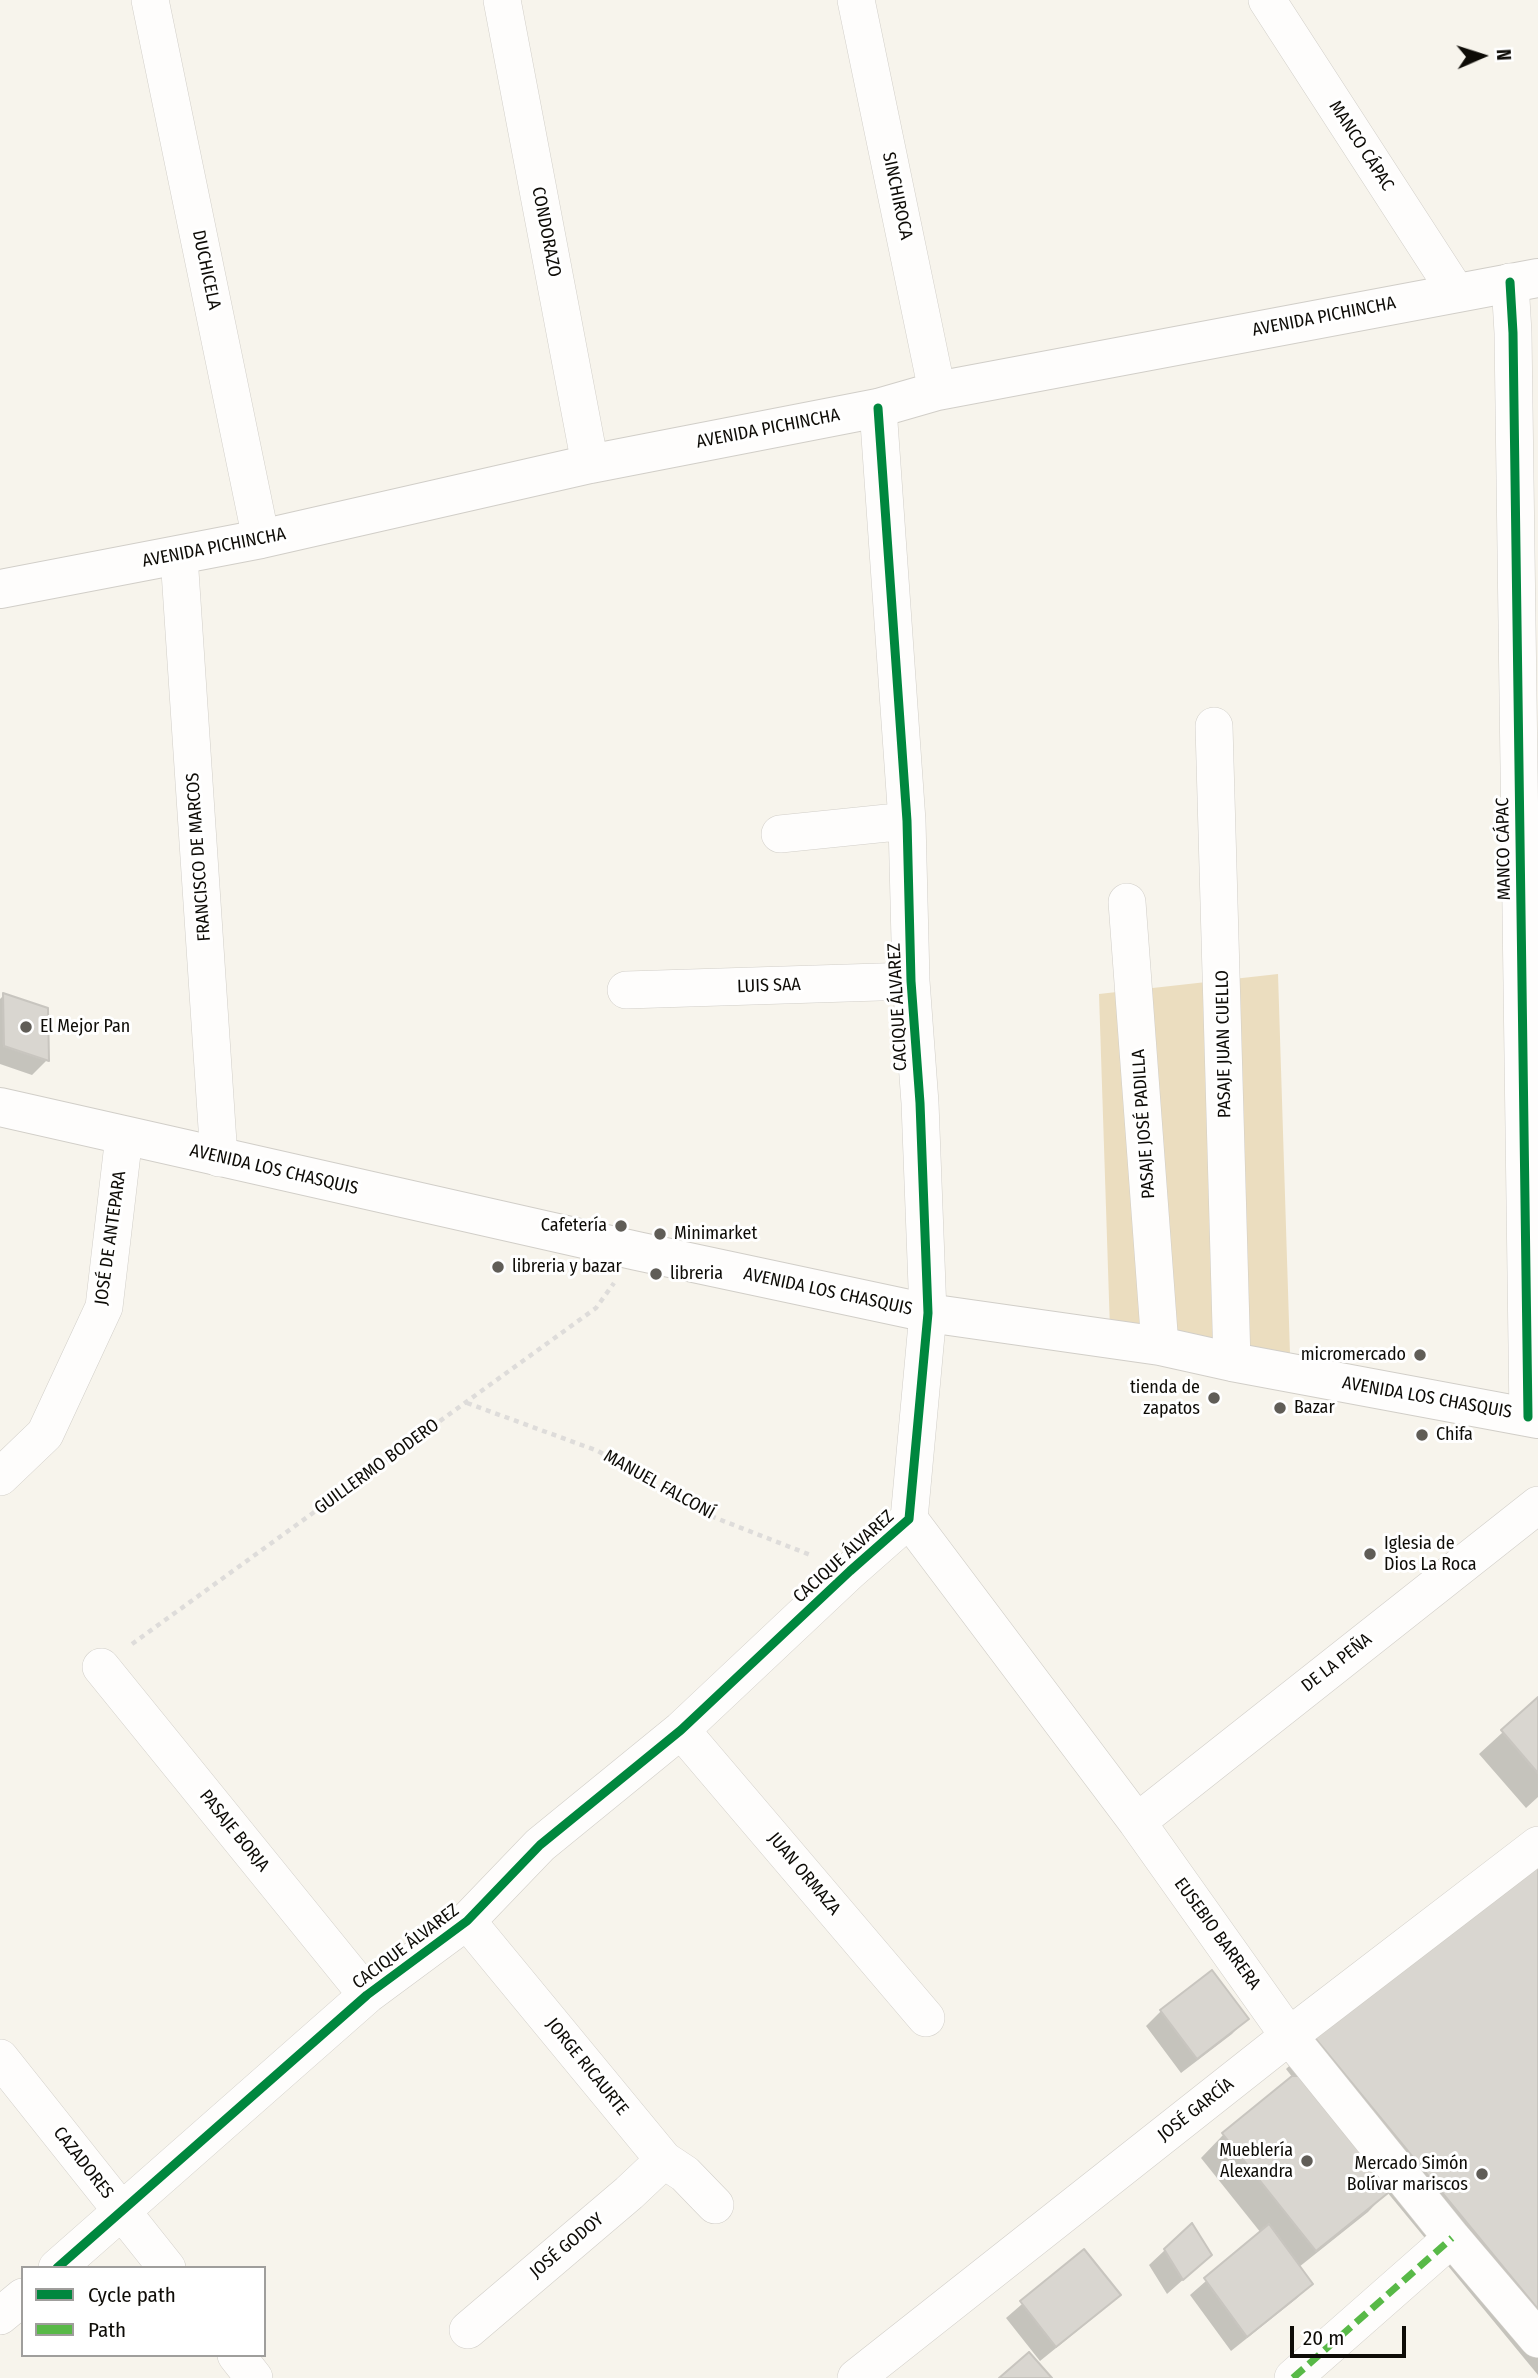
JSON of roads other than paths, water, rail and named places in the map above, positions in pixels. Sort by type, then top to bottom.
[{"type":"main road","name":"AVENIDA PICHINCHA","points":[[0,589],[261,539],[590,464],[878,408],[937,391],[1524,280]]},
{"type":"main road","name":"AVENIDA LOS CHASQUIS","points":[[0,1107],[636,1251],[928,1313],[1160,1346],[1533,1418]]},
{"type":"street","name":"DUCHICELA","points":[[150,0],[261,539]]},
{"type":"street","name":"CONDORAZO","points":[[502,0],[590,464]]},
{"type":"street","name":"SINCHIROCA","points":[[856,0],[937,391]]},
{"type":"street","name":"MANCO CÁPAC","points":[[1267,0],[1456,292]]},
{"type":"street","name":"MANCO CÁPAC","points":[[1524,280],[1513,333],[1533,1418]]},
{"type":"street","name":"CACIQUE ÁLVAREZ","points":[[59,2266],[367,1995],[467,1921],[540,1845],[681,1730],[909,1519],[928,1313],[920,1103],[911,981],[907,821],[878,408]]},
{"type":"street","name":"FRANCISCO DE MARCOS","points":[[179,556],[219,1158]]},
{"type":"street","name":"PASAJE JUAN CUELLO","points":[[1214,726],[1232,1362]]},
{"type":"street","points":[[780,834],[907,821]]},
{"type":"street","name":"PASAJE JOSÉ PADILLA","points":[[1127,902],[1160,1346]]},
{"type":"street","name":"LUIS SAA","points":[[626,990],[911,981]]},
{"type":"street","name":"JOSÉ DE ANTEPARA","points":[[0,1477],[44,1434],[104,1307],[124,1136]]},
{"type":"street","name":"DE LA PEÑA","points":[[1137,1822],[1538,1505]]},
{"type":"street","name":"EUSEBIO BARRERA","points":[[909,1519],[1137,1822],[1289,2036],[1452,2238],[1538,2339]]},
{"type":"street","name":"PASAJE BORJA","points":[[101,1667],[367,1995]]},
{"type":"street","name":"JUAN ORMAZA","points":[[681,1730],[926,2018]]},
{"type":"street","name":"JOSÉ GARCÍA","points":[[856,2378],[1289,2036],[1538,1846]]},
{"type":"street","name":"JORGE RICAURTE","points":[[467,1921],[664,2160],[685,2175],[715,2205]]},
{"type":"street","name":"CAZADORES","points":[[0,2058],[165,2266]]},
{"type":"street","name":"JOSÉ GODOY","points":[[468,2330],[664,2160]]},
{"type":"street","points":[[1293,2378],[1452,2238]]},
{"type":"street","points":[[0,2316],[21,2299]]},
{"type":"street","points":[[238,2357],[254,2378]]},
{"type":"place","name":"El Mejor Pan","points":[[26,1027]]},
{"type":"place","name":"Cafetería","points":[[621,1226]]},
{"type":"place","name":"Minimarket","points":[[660,1234]]},
{"type":"place","name":"libreria y bazar","points":[[498,1267]]},
{"type":"place","name":"libreria","points":[[656,1274]]},
{"type":"place","name":"micromercado","points":[[1420,1355]]},
{"type":"place","name":"tienda de zapatos","points":[[1214,1398]]},
{"type":"place","name":"Bazar","points":[[1280,1408]]},
{"type":"place","name":"Chifa","points":[[1422,1435]]},
{"type":"place","name":"Iglesia de Dios La Roca","points":[[1370,1554]]},
{"type":"place","name":"Mueblería Alexandra","points":[[1307,2161]]},
{"type":"place","name":"Mercado Simón Bolívar mariscos","points":[[1482,2174]]}]
